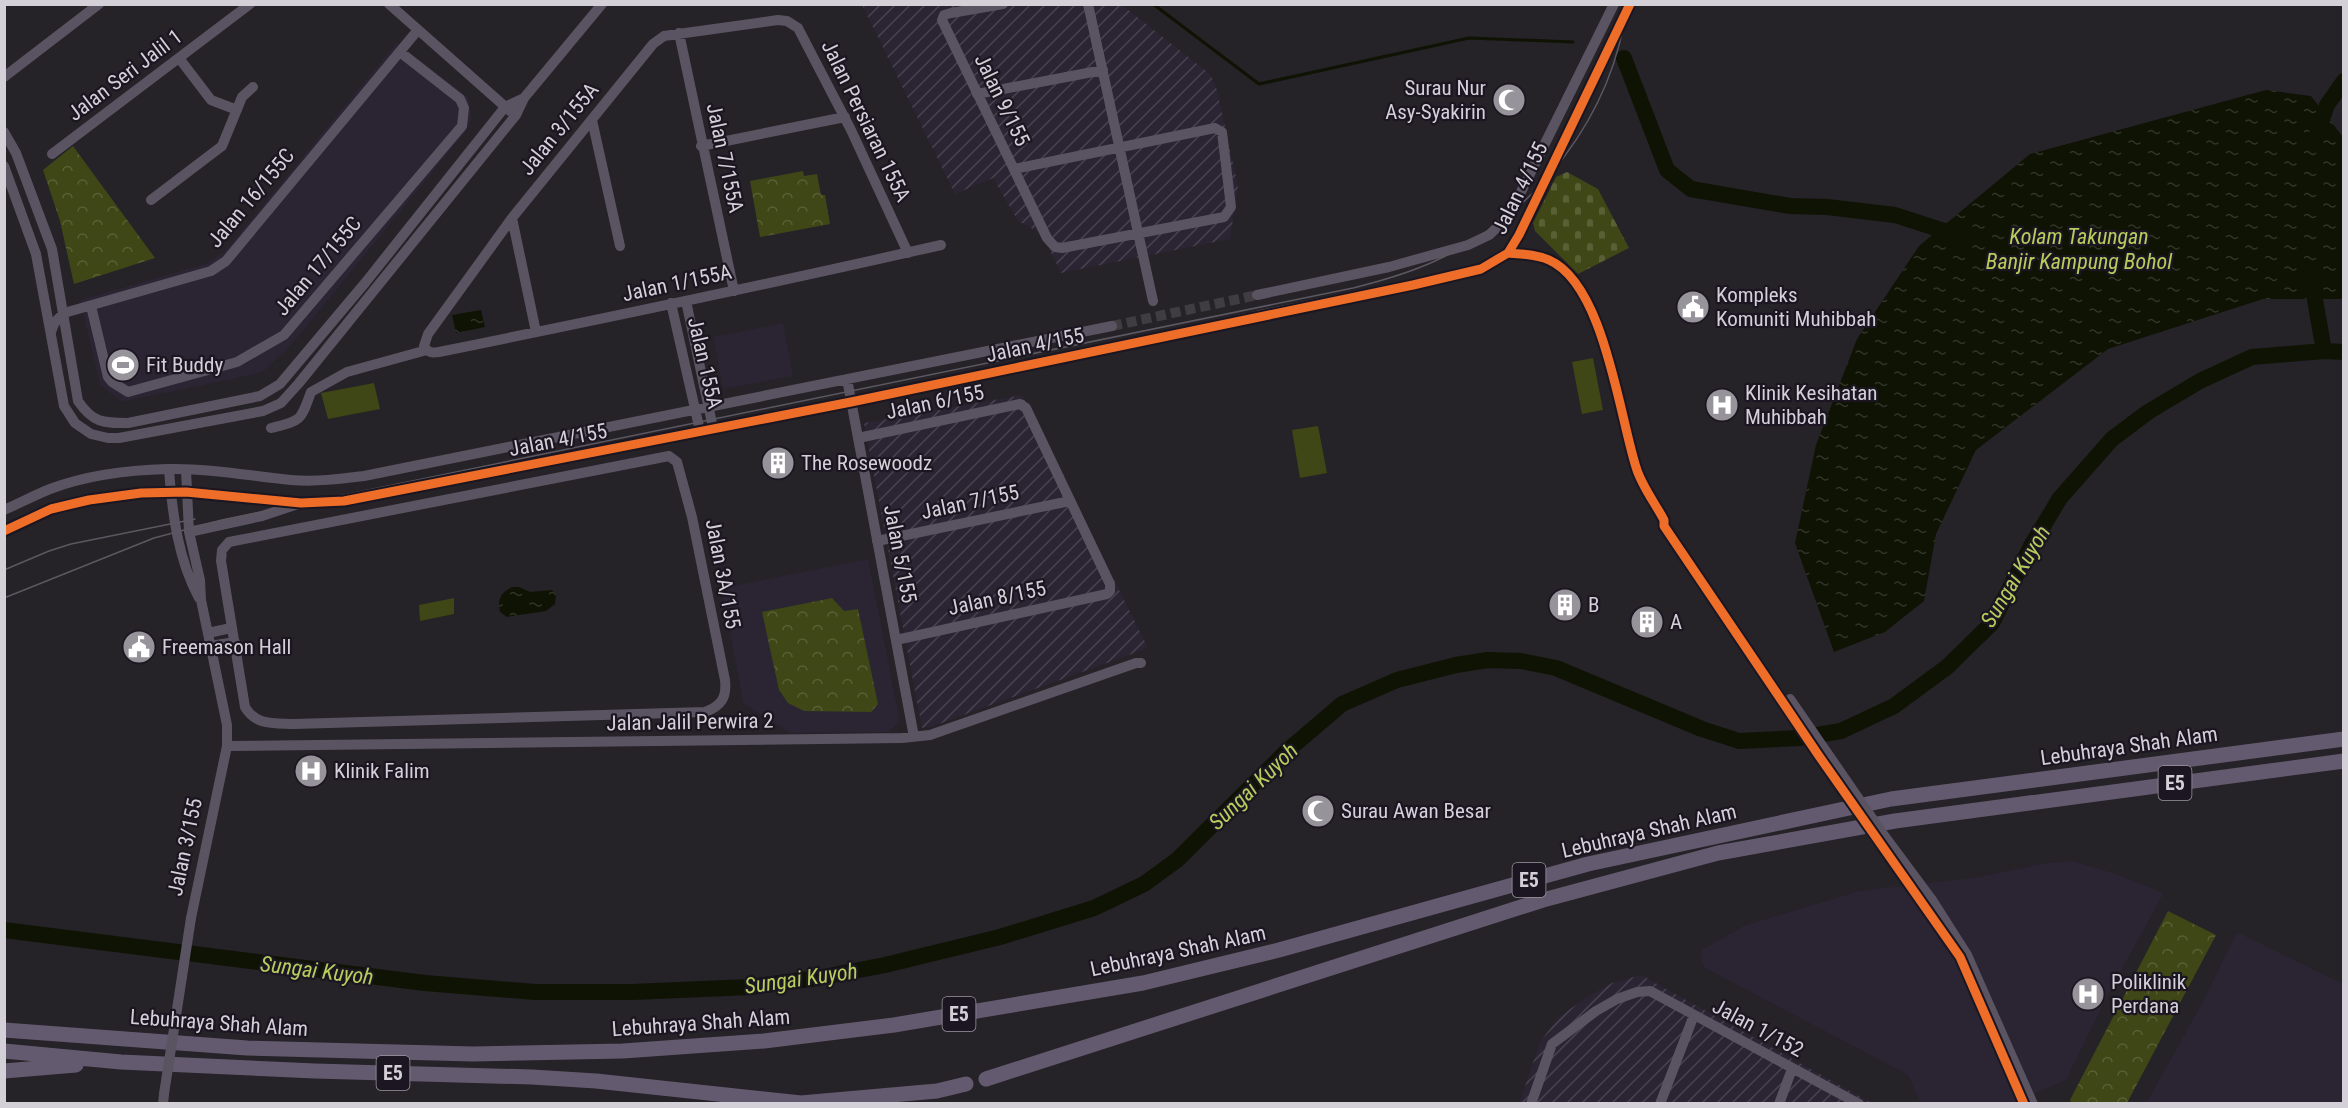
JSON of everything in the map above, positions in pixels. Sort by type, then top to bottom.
[{"type":"highway","name":"Lebuhraya Shah Alam","points":[[4,1030],[247,1048],[485,1054],[623,1051],[680,1047],[764,1041],[894,1025],[1143,983],[1279,950],[1588,864],[1891,799],[2343,740]]},
{"type":"highway","name":"Lebuhraya Shah Alam","points":[[986,1079],[1543,900],[1718,853],[1906,819],[2343,761]]},
{"type":"highway","points":[[4,1019],[122,1038]]},
{"type":"highway","name":"Lebuhraya Shah Alam","points":[[4,1051],[121,1062],[596,1081],[801,1103],[937,1091],[966,1084]]},
{"type":"highway","points":[[4,1071],[121,1062]]},
{"type":"street","points":[[4,77],[99,4]]},
{"type":"street","name":"Jalan Seri Jalil 1","points":[[52,154],[250,4]]},
{"type":"street","points":[[389,4],[516,116]]},
{"type":"street","points":[[4,165],[36,254],[64,406],[75,423],[99,437],[119,438],[236,418],[263,411],[281,403],[413,246],[516,116],[524,98],[602,4]]},
{"type":"street","name":"Jalan 9/155","points":[[1003,4],[951,13],[942,17],[1047,238],[1055,247],[1062,248],[1138,233]]},
{"type":"street","points":[[1088,4],[1153,301]]},
{"type":"street","name":"Jalan 4/155","points":[[1257,295],[1389,267],[1468,244],[1489,235],[1503,222],[1519,196],[1614,4]]},
{"type":"street","name":"Jalan 4/155","points":[[1260,315],[1413,285],[1481,269],[1508,253],[1519,235],[1630,4]]},
{"type":"street","name":"Jalan 3/155A","points":[[425,348],[428,334],[512,218],[652,44],[664,36],[679,33],[778,20]]},
{"type":"street","name":"Jalan Persiaran 155A","points":[[778,20],[787,21],[798,28],[844,117],[908,253]]},
{"type":"street","name":"Jalan 16/155C","points":[[64,313],[211,271],[226,261],[417,31]]},
{"type":"street","name":"Jalan 7/155A","points":[[679,33],[734,291]]},
{"type":"street","name":"Jalan 17/155C","points":[[91,306],[108,377],[128,392],[237,362],[284,336],[462,126],[464,108],[460,99],[400,52]]},
{"type":"street","points":[[179,58],[211,100],[237,110]]},
{"type":"street","points":[[977,94],[1102,70]]},
{"type":"street","points":[[151,200],[222,146],[242,97],[253,87]]},
{"type":"street","points":[[4,132],[16,153],[51,249],[78,401],[90,416],[98,420],[108,423],[128,423],[268,393],[280,384],[365,283],[505,107],[524,98]]},
{"type":"street","points":[[702,146],[844,117]]},
{"type":"street","points":[[592,120],[620,246]]},
{"type":"street","points":[[1014,169],[1219,129],[1222,132],[1231,201],[1229,212],[1224,217],[1138,233]]},
{"type":"street","points":[[512,218],[536,332]]},
{"type":"street","name":"Jalan 1/155A","points":[[271,429],[296,422],[302,416],[311,392],[347,372],[425,348],[432,353],[439,352],[734,291],[941,245]]},
{"type":"street","points":[[1508,253],[1551,260],[1582,291],[1594,315],[1605,348],[1636,469],[1667,525],[1928,902],[1968,955],[2024,1104]]},
{"type":"street","points":[[43,288],[64,313]]},
{"type":"street","name":"Jalan 155A","points":[[686,301],[713,428]]},
{"type":"street","name":"Jalan 155A","points":[[671,303],[700,431]]},
{"type":"street","points":[[51,332],[55,322],[64,313]]},
{"type":"street","name":"Jalan 4/155","points":[[4,510],[50,489],[124,471],[169,469],[327,481],[364,476],[1112,326]]},
{"type":"street","name":"Jalan 4/155","points":[[4,531],[51,509],[117,496],[186,492],[301,503],[344,501],[851,402],[1119,346]]},
{"type":"street","name":"Jalan 5/155","points":[[846,379],[914,737]]},
{"type":"street","name":"Jalan 6/155","points":[[858,438],[1020,404],[1026,408],[1070,501]]},
{"type":"street","name":"Jalan 3A/155","points":[[669,456],[677,462],[692,517],[726,692],[724,700],[705,712],[265,723],[252,718],[245,707],[234,642],[221,561],[222,550],[229,542],[669,456]]},
{"type":"street","name":"Jalan 3/155","points":[[169,469],[171,492],[189,579],[201,600]]},
{"type":"street","name":"Jalan 3/155","points":[[164,1099],[191,918],[227,746],[227,725],[189,532],[186,470]]},
{"type":"street","name":"Jalan 7/155","points":[[877,541],[1070,501]]},
{"type":"street","name":"Jalan 8/155","points":[[896,640],[1107,594],[1110,591],[1110,584],[1070,501]]},
{"type":"street","points":[[189,532],[262,516],[301,503]]},
{"type":"street","points":[[208,633],[231,628]]},
{"type":"street","points":[[210,645],[234,642]]},
{"type":"street","name":"Jalan Jalil Perwira 2","points":[[227,746],[609,743],[914,737],[930,735],[1141,663]]},
{"type":"street","name":"Jalan 1/152","points":[[1531,1104],[1552,1044],[1596,1011],[1617,999],[1637,992],[1650,991],[1859,1104]]},
{"type":"street","points":[[1660,1104],[1694,1015]]},
{"type":"street","points":[[2000,1040],[2033,1104]]},
{"type":"street","points":[[1779,1104],[1792,1069]]},
{"type":"shaded area","points":[[862,5],[1122,5],[1210,74],[1217,90],[1238,186],[1230,239],[1061,273],[1042,234],[1018,221],[993,178],[955,194]]},
{"type":"shaded area","points":[[397,42],[468,97],[472,118],[466,131],[293,343],[263,372],[233,379],[121,402],[100,385],[80,300],[205,264],[226,250]]},
{"type":"shaded area","points":[[783,323],[793,376],[723,389],[713,337]]},
{"type":"shaded area","points":[[1022,395],[1148,648],[922,728],[864,423]]},
{"type":"shaded area","points":[[868,559],[900,721],[889,732],[790,733],[743,703],[722,588]]},
{"type":"shaded area","points":[[2073,861],[2110,872],[2164,893],[2112,987],[2066,1080],[2014,1103],[1920,1103],[1908,1075],[1705,968],[1700,959],[1702,950],[1743,926],[1859,891],[1973,878],[2047,863]]},
{"type":"shaded area","points":[[2237,932],[2343,984],[2343,1103],[2146,1103],[2201,1005]]},
{"type":"shaded area","points":[[1641,975],[1872,1103],[1519,1104],[1540,1042],[1558,1018],[1584,999],[1612,983]]},
{"type":"green space","points":[[73,146],[155,258],[74,284],[60,221],[43,170]]},
{"type":"green space","points":[[803,171],[804,176],[817,174],[821,195],[825,195],[830,224],[760,237],[750,181]]},
{"type":"green space","points":[[1567,172],[1598,189],[1629,248],[1578,274],[1535,231],[1533,223],[1556,177]]},
{"type":"green space","points":[[1593,358],[1603,410],[1582,414],[1572,362]]},
{"type":"green space","points":[[374,383],[380,409],[328,419],[321,393]]},
{"type":"green space","points":[[1318,426],[1327,473],[1300,478],[1292,430]]},
{"type":"green space","points":[[454,598],[454,614],[420,621],[419,605]]},
{"type":"green space","points":[[832,598],[844,611],[858,609],[878,704],[871,712],[804,711],[788,703],[779,690],[762,612]]},
{"type":"green space","points":[[2168,911],[2216,935],[2127,1103],[2071,1103],[2070,1100]]},
{"type":"water","name":"Kolam Takungan Banjir Kampung Bohol","points":[[2266,90],[2311,96],[2343,137],[2343,299],[2263,299],[2108,349],[1976,450],[1936,534],[1924,601],[1885,632],[1834,652],[1795,543],[1816,445],[1857,339],[1919,246],[2030,154]]},
{"type":"water","points":[[481,310],[485,327],[456,333],[452,315]]},
{"type":"water","points":[[513,587],[530,592],[552,590],[556,595],[555,604],[546,611],[507,617],[500,612],[499,604],[505,591]]},
{"type":"waterway","points":[[1153,4],[1259,84],[1469,38],[1573,42]]},
{"type":"waterway","points":[[1624,58],[1667,170],[1691,189],[1790,206],[1827,207],[1895,215],[1960,236]]},
{"type":"waterway","points":[[2317,134],[2327,105],[2344,81]]},
{"type":"waterway","points":[[2311,277],[2324,351]]},
{"type":"waterway","name":"Sungai Kuyoh","points":[[4,930],[425,983],[535,992],[632,992],[750,987],[818,978],[885,965],[1000,937],[1094,908],[1144,884],[1177,860],[1288,750],[1342,704],[1397,680],[1456,665],[1488,660],[1521,661],[1556,668],[1702,729],[1739,741],[1799,738],[1841,731],[1894,706],[1947,667],[1992,623],[2031,546],[2060,498],[2112,439],[2148,412],[2200,381],[2252,357],[2324,351],[2344,352]]},
{"type":"tunnel","points":[[1112,326],[1257,295]]},
{"type":"tunnel","points":[[1119,346],[1260,315]]},
{"type":"tram line","points":[[4,598],[154,538],[222,520],[1353,288],[1415,269],[1472,241],[1506,217],[1537,189],[1564,157],[1587,122],[1605,85],[1619,45],[1627,4]]},
{"type":"tram line","points":[[4,570],[71,544],[195,519]]},
{"type":"cycle path","points":[[4,531],[51,509],[89,500],[141,493],[186,492],[301,503],[344,501],[851,402],[1481,269],[1508,253],[1519,235],[1630,4]]},
{"type":"cycle path","points":[[1508,253],[1534,255],[1549,260],[1568,274],[1583,295],[1607,353],[1638,474],[1664,520],[1664,526],[1819,756],[1960,957],[2024,1104]]},
{"type":"place","name":"Surau Nur Asy-Syakirin","points":[[1509,100]]},
{"type":"place","name":"Kompleks Komuniti Muhibbah","points":[[1693,307]]},
{"type":"place","name":"Fit Buddy","points":[[123,365]]},
{"type":"place","name":"Klinik Kesihatan Muhibbah","points":[[1722,405]]},
{"type":"place","name":"The Rosewoodz","points":[[778,463]]},
{"type":"place","name":"B","points":[[1565,605]]},
{"type":"place","name":"A","points":[[1647,622]]},
{"type":"place","name":"Freemason Hall","points":[[139,647]]},
{"type":"place","name":"Klinik Falim","points":[[311,771]]},
{"type":"place","name":"Surau Awan Besar","points":[[1318,811]]},
{"type":"place","name":"Poliklinik Perdana","points":[[2088,994]]}]
